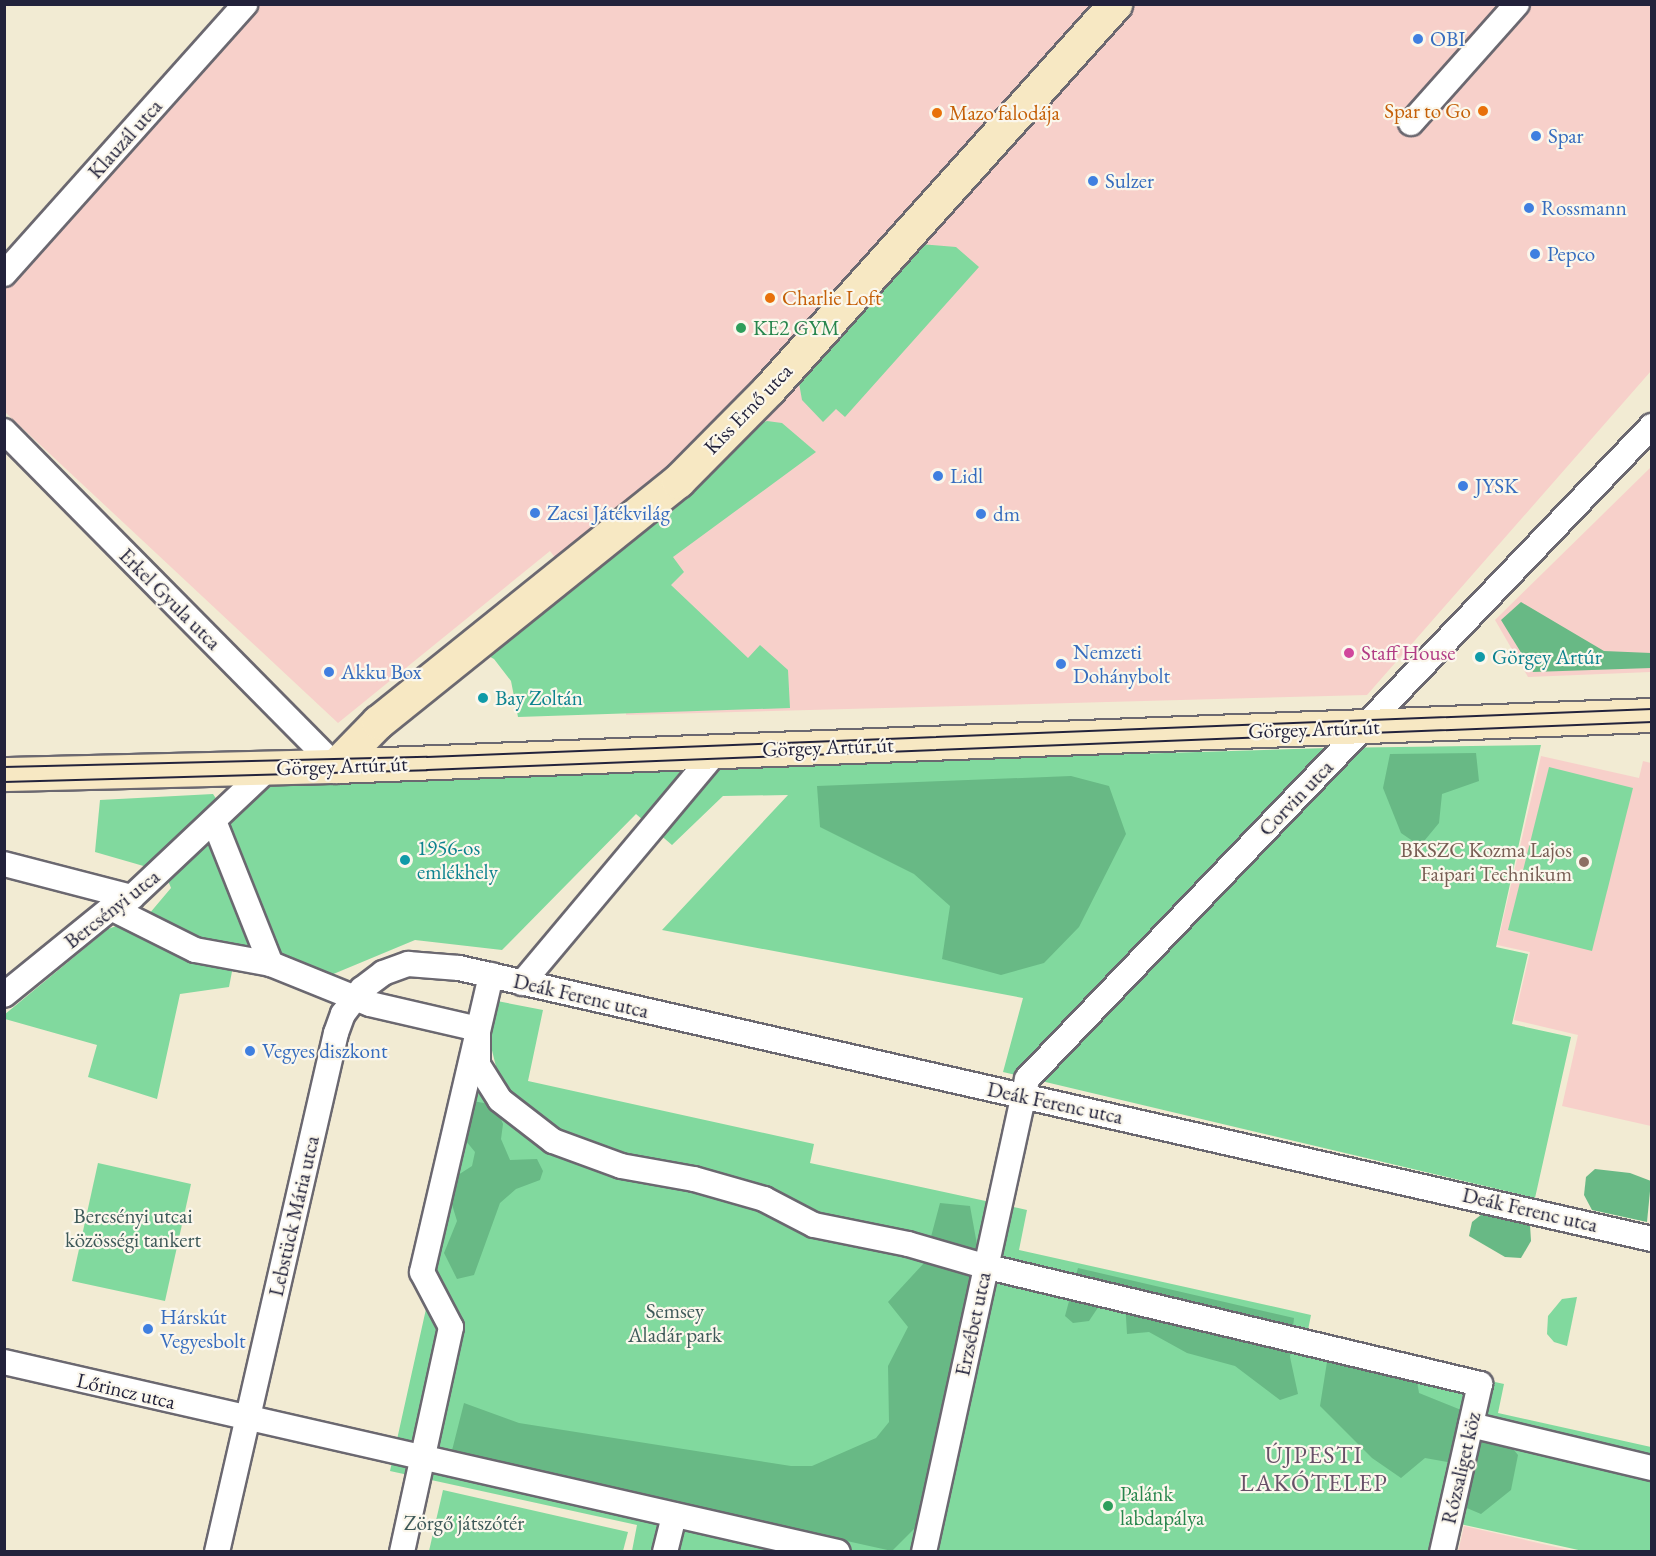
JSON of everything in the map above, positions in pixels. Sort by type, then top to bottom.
[{"type":"street","name":"Klauzál utca","points":[[4,274],[245,4]]},
{"type":"street","name":"Kiss Ernő utca","points":[[335,766],[378,722],[678,481],[769,389],[1116,4]]},
{"type":"street","points":[[1411,123],[1517,4]]},
{"type":"street","name":"Corvin utca","points":[[1022,1096],[1027,1079],[1364,728],[1428,656],[1652,426]]},
{"type":"street","name":"Erkel Gyula utca","points":[[4,431],[335,766]]},
{"type":"street","name":"Görgey Artúr út","points":[[4,774],[335,766],[1364,728],[1652,715]]},
{"type":"street","points":[[522,983],[717,752]]},
{"type":"street","name":"Bercsényi utca","points":[[4,995],[111,908],[132,897],[268,768]]},
{"type":"street","points":[[214,821],[271,964]]},
{"type":"street","points":[[4,864],[132,897]]},
{"type":"street","points":[[111,908],[195,950],[271,964],[353,998],[478,1029]]},
{"type":"street","name":"Lebstück Mária utca","points":[[217,1551],[336,1033],[353,998],[371,981],[393,969],[426,963],[459,968]]},
{"type":"street","name":"Deák Ferenc utca","points":[[459,968],[1652,1239]]},
{"type":"street","points":[[402,1551],[451,1327],[422,1272],[491,975]]},
{"type":"street","points":[[478,1029],[478,1065],[486,1082],[518,1118],[553,1141],[621,1166],[694,1179],[764,1199],[814,1225],[908,1244],[984,1266]]},
{"type":"street","name":"Erzsébet utca","points":[[924,1551],[1022,1096]]},
{"type":"street","name":"Rózsaliget köz","points":[[984,1266],[1480,1384],[1442,1551]]},
{"type":"street","name":"Lőrincz utca","points":[[4,1362],[247,1419],[838,1551]]},
{"type":"street","points":[[1471,1425],[1530,1442],[1652,1468]]},
{"type":"street","points":[[665,1551],[674,1515]]},
{"type":"shaded area","points":[[257,5],[1651,5],[1651,371],[1367,695],[626,715],[623,646],[550,551],[338,723],[5,412],[4,290]]},
{"type":"shaded area","points":[[1651,467],[1651,672],[1528,677],[1495,620]]},
{"type":"shaded area","name":"BKSZC Kozma Lajos Faipari Technikum","points":[[1541,756],[1639,778],[1643,761],[1651,763],[1651,1126],[1562,1106],[1578,1035],[1514,1020],[1530,952],[1497,945]]},
{"type":"shaded area","points":[[1464,1526],[1574,1551],[1458,1552]]},
{"type":"green space","points":[[920,244],[956,247],[979,267],[845,417],[836,409],[823,422],[802,400],[799,383],[802,374]]},
{"type":"green space","points":[[767,421],[782,423],[816,452],[673,557],[684,572],[671,585],[748,658],[760,645],[788,670],[790,708],[518,717],[511,681],[494,659],[483,653],[752,427]]},
{"type":"green space","points":[[1521,602],[1604,651],[1651,653],[1651,668],[1533,672],[1501,620]]},
{"type":"green space","points":[[1541,745],[1496,947],[1528,954],[1512,1024],[1571,1037],[1535,1198],[1003,1072],[1023,998],[662,930],[788,795],[723,796],[672,845],[636,814],[502,950],[415,940],[331,975],[235,956],[229,987],[180,994],[157,1099],[88,1077],[97,1045],[5,1019],[4,1015],[108,929],[149,914],[171,888],[167,878],[266,780],[1327,748]]},
{"type":"green space","points":[[1476,753],[1479,781],[1442,794],[1439,823],[1420,846],[1401,833],[1383,788],[1390,754]]},
{"type":"green space","points":[[1549,767],[1633,788],[1592,951],[1508,930]]},
{"type":"green space","points":[[1071,776],[1109,786],[1126,834],[1079,927],[1044,963],[1001,975],[942,959],[950,906],[914,874],[820,827],[817,786]]},
{"type":"green space","points":[[213,794],[219,803],[147,867],[95,852],[100,800]]},
{"type":"green space","name":"Semsey Aladár park","points":[[492,1000],[543,1010],[528,1081],[814,1144],[810,1163],[1027,1210],[1019,1250],[1311,1315],[1306,1340],[1504,1384],[1498,1413],[1651,1447],[1651,1551],[1583,1551],[1460,1524],[1453,1552],[632,1551],[637,1525],[390,1471],[478,1075],[499,1079],[488,1034]]},
{"type":"green space","points":[[467,1100],[495,1105],[503,1124],[501,1139],[510,1160],[537,1159],[543,1171],[540,1180],[516,1189],[500,1203],[474,1275],[457,1279],[444,1253],[457,1221],[450,1198],[458,1175],[472,1166],[475,1152],[461,1135]]},
{"type":"green space","name":"Bercsényi utcai közösségi tankert","points":[[98,1163],[191,1184],[165,1301],[72,1281]]},
{"type":"green space","points":[[1595,1169],[1630,1173],[1651,1181],[1647,1222],[1592,1210],[1584,1195],[1586,1177]]},
{"type":"green space","points":[[940,1203],[970,1206],[978,1250],[917,1526],[892,1551],[752,1520],[700,1531],[446,1474],[464,1403],[519,1423],[791,1466],[812,1466],[876,1438],[889,1422],[888,1366],[908,1327],[888,1302],[924,1263]]},
{"type":"green space","points":[[1482,1214],[1530,1225],[1531,1241],[1521,1258],[1505,1257],[1469,1236],[1472,1222]]},
{"type":"green space","points":[[1078,1268],[1294,1318],[1290,1357],[1298,1394],[1280,1400],[1235,1366],[1187,1353],[1149,1332],[1127,1334],[1125,1301],[1105,1297],[1089,1321],[1073,1323],[1065,1316]]},
{"type":"green space","points":[[1577,1297],[1567,1346],[1554,1342],[1547,1334],[1548,1316],[1562,1299]]},
{"type":"green space","points":[[1330,1343],[1414,1363],[1419,1393],[1491,1422],[1518,1455],[1511,1490],[1481,1514],[1462,1506],[1470,1466],[1425,1458],[1401,1478],[1372,1458],[1320,1406]]},
{"type":"green space","name":"Zörgő játszótér","points":[[443,1490],[628,1532],[623,1551],[429,1551]]},
{"type":"tram line","points":[[4,767],[427,757],[1652,709]]},
{"type":"tram line","points":[[4,782],[427,770],[1652,722]]},
{"type":"place","name":"OBI","points":[[1418,39]]},
{"type":"place","name":"Spar to Go","points":[[1483,111]]},
{"type":"place","name":"Mazo falodája","points":[[937,113]]},
{"type":"place","name":"Spar","points":[[1536,136]]},
{"type":"place","name":"Sulzer","points":[[1093,181]]},
{"type":"place","name":"Rossmann","points":[[1529,208]]},
{"type":"place","name":"Pepco","points":[[1535,254]]},
{"type":"place","name":"Charlie Loft","points":[[770,298]]},
{"type":"place","name":"KE2 GYM","points":[[741,328]]},
{"type":"place","name":"Lidl","points":[[938,476]]},
{"type":"place","name":"JYSK","points":[[1463,486]]},
{"type":"place","name":"Zacsi Játékvilág","points":[[535,513]]},
{"type":"place","name":"dm","points":[[981,514]]},
{"type":"place","name":"Staff House","points":[[1349,653]]},
{"type":"place","name":"Görgey Artúr","points":[[1480,657]]},
{"type":"place","name":"Nemzeti Dohánybolt","points":[[1061,664]]},
{"type":"place","name":"Akku Box","points":[[329,672]]},
{"type":"place","name":"Bay Zoltán","points":[[483,698]]},
{"type":"place","name":"1956-os emlékhely","points":[[405,860]]},
{"type":"place","name":"BKSZC Kozma Lajos Faipari Technikum","points":[[1584,862]]},
{"type":"place","name":"Vegyes diszkont","points":[[250,1051]]},
{"type":"place","name":"Hárskút Vegyesbolt","points":[[148,1329]]},
{"type":"place","name":"Palánk labdapálya","points":[[1108,1506]]},
{"type":"district","name":"ÚJPESTI LAKÓTELEP","points":[[1314,1469]]}]
